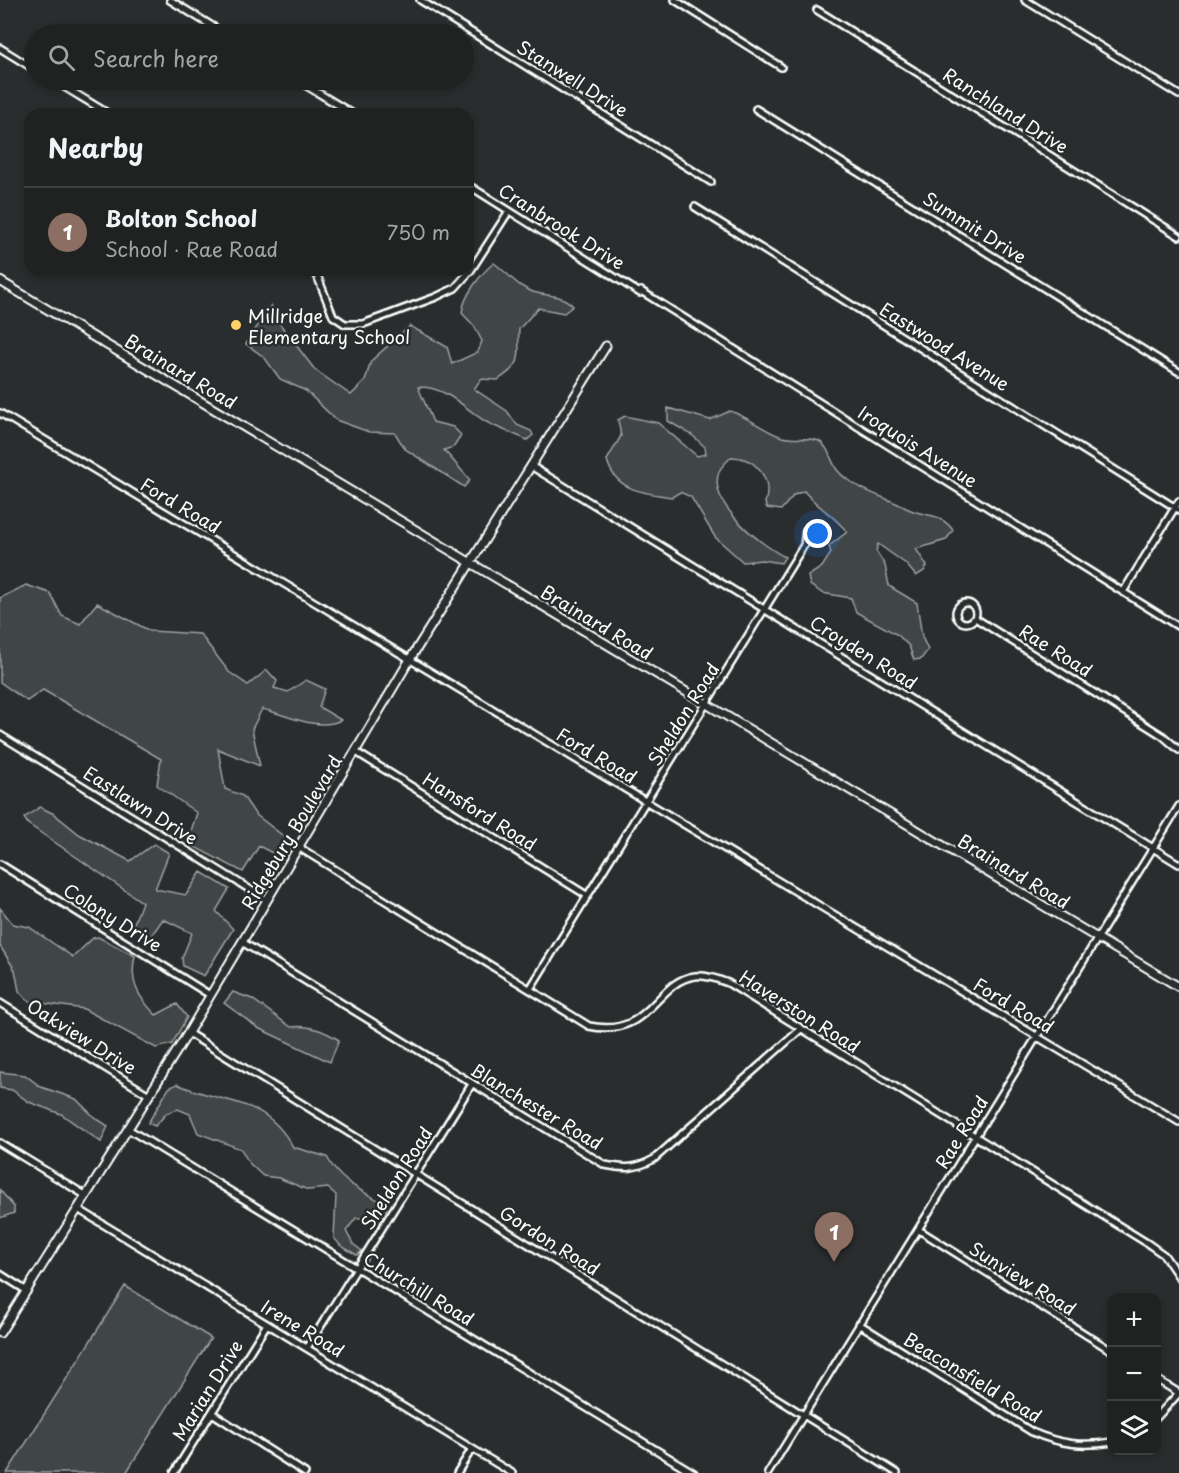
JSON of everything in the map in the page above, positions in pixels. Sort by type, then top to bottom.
[{"type":"street","points":[[170,0],[209,24]]},
{"type":"street","name":"Stanwell Drive","points":[[420,0],[458,24]]},
{"type":"street","points":[[675,0],[781,67]]},
{"type":"street","points":[[1025,0],[1179,95]]},
{"type":"street","name":"Ranchland Drive","points":[[817,10],[1179,236]]},
{"type":"street","name":"Stanwell Drive","points":[[474,34],[711,182]]},
{"type":"street","points":[[0,48],[24,63]]},
{"type":"street","points":[[69,90],[99,108]]},
{"type":"street","points":[[313,90],[343,108]]},
{"type":"street","name":"Summit Drive","points":[[756,109],[1179,372]]},
{"type":"street","name":"Cranbrook Drive","points":[[474,189],[640,292]]},
{"type":"street","name":"Eastwood Avenue","points":[[695,207],[1177,509]]},
{"type":"street","points":[[474,265],[509,211]]},
{"type":"street","points":[[317,276],[333,316],[345,324],[363,324],[436,297],[454,288],[465,276]]},
{"type":"street","name":"Brainard Road","points":[[0,281],[470,565],[1179,987]]},
{"type":"street","name":"Iroquois Avenue","points":[[640,292],[1179,627]]},
{"type":"street","name":"Ridgebury Boulevard","points":[[0,1333],[188,1033],[300,848],[409,661],[606,346]]},
{"type":"street","name":"Ford Road","points":[[0,413],[1179,1122]]},
{"type":"street","name":"Croyden Road","points":[[531,466],[1179,864]]},
{"type":"street","points":[[1123,592],[1177,509],[1179,501]]},
{"type":"street","name":"Sheldon Road","points":[[530,989],[804,545]]},
{"type":"street","name":"Rae Road","points":[[975,618],[1163,735],[1179,750]]},
{"type":"street","name":"Eastlawn Drive","points":[[0,735],[267,900]]},
{"type":"street","name":"Hansford Road","points":[[356,752],[588,896]]},
{"type":"street","name":"Rae Road","points":[[768,1473],[1179,806]]},
{"type":"street","name":"Haverston Road","points":[[300,848],[589,1026],[606,1029],[639,1018],[679,983],[694,976],[710,977],[728,983],[1147,1243],[1164,1256],[1179,1277]]},
{"type":"street","name":"Colony Drive","points":[[0,864],[210,995]]},
{"type":"street","name":"Blanchester Road","points":[[242,942],[605,1165],[624,1169],[639,1168],[654,1159],[801,1029]]},
{"type":"street","name":"Oakview Drive","points":[[0,1003],[149,1095]]},
{"type":"street","name":"Gordon Road","points":[[188,1033],[897,1473]]},
{"type":"street","name":"Sheldon Road","points":[[307,1348],[472,1084]]},
{"type":"street","name":"Churchill Road","points":[[128,1129],[694,1473]]},
{"type":"street","points":[[0,1143],[85,1195]]},
{"type":"street","name":"Irene Road","points":[[78,1209],[512,1473]]},
{"type":"street","name":"Sunview Road","points":[[919,1230],[1107,1348]]},
{"type":"street","points":[[0,1274],[27,1291]]},
{"type":"street","name":"Marian Drive","points":[[174,1473],[267,1324]]},
{"type":"street","name":"Beaconsfield Road","points":[[859,1324],[1032,1432],[1052,1440],[1081,1446],[1107,1443]]},
{"type":"street","points":[[1161,1382],[1179,1393],[1161,1413]]},
{"type":"street","points":[[212,1413],[305,1473]]},
{"type":"street","points":[[458,1473],[472,1449]]},
{"type":"shaded area","points":[[494,263],[527,290],[559,297],[573,306],[564,313],[538,308],[519,329],[519,353],[513,368],[498,380],[481,379],[474,389],[507,411],[517,425],[531,431],[533,435],[527,440],[493,426],[445,393],[427,387],[418,387],[433,422],[453,427],[461,435],[453,447],[444,450],[470,480],[464,487],[405,449],[395,433],[369,432],[336,420],[306,391],[280,379],[264,357],[246,344],[271,305],[280,324],[315,370],[351,395],[365,381],[371,361],[410,326],[447,347],[452,364],[478,352],[482,341],[474,326],[462,313],[463,307],[474,286]]},
{"type":"shaded area","points":[[668,408],[710,420],[730,411],[782,437],[819,441],[825,447],[838,471],[852,483],[913,511],[937,517],[947,524],[953,530],[946,540],[916,549],[927,566],[916,576],[906,564],[878,544],[876,551],[885,565],[889,586],[917,603],[922,637],[928,650],[921,659],[914,660],[909,646],[898,635],[856,612],[851,598],[822,593],[810,585],[808,576],[822,567],[831,553],[829,546],[847,532],[804,491],[794,495],[781,510],[767,508],[765,503],[767,486],[755,465],[740,458],[731,457],[722,466],[717,484],[728,509],[750,533],[785,557],[781,563],[762,560],[743,562],[715,537],[691,497],[680,492],[672,497],[641,492],[632,489],[617,478],[607,460],[621,436],[618,420],[625,416],[658,423],[697,456],[706,454],[705,447],[692,435],[668,421]]},
{"type":"shaded area","points":[[26,585],[50,593],[62,616],[80,624],[97,603],[150,631],[200,634],[229,672],[248,685],[267,670],[277,681],[274,688],[288,692],[306,680],[325,689],[319,707],[341,720],[332,723],[312,723],[262,709],[252,729],[260,766],[218,749],[225,789],[243,796],[255,814],[287,839],[276,855],[259,846],[243,872],[187,843],[197,813],[157,785],[161,759],[43,690],[27,701],[0,682],[0,598]]},
{"type":"shaded area","points":[[40,807],[54,814],[79,834],[130,861],[154,844],[169,853],[155,889],[186,895],[201,872],[229,889],[216,911],[233,929],[204,976],[183,966],[182,958],[192,933],[163,919],[149,939],[133,926],[142,902],[28,824],[24,818]]},
{"type":"shaded area","points":[[0,908],[13,924],[29,927],[73,957],[93,938],[98,937],[135,956],[133,974],[136,989],[150,1008],[156,1015],[177,1004],[187,1017],[172,1044],[156,1048],[84,1009],[28,1001],[19,991],[15,970],[0,946]]},
{"type":"shaded area","points":[[233,992],[252,999],[291,1027],[316,1029],[339,1040],[330,1062],[258,1028],[224,1003]]},
{"type":"shaded area","points":[[0,1072],[25,1075],[41,1087],[76,1099],[94,1117],[108,1126],[101,1142],[61,1114],[29,1102],[12,1090],[0,1088]]},
{"type":"shaded area","points":[[177,1084],[256,1110],[269,1118],[281,1130],[293,1147],[327,1157],[338,1174],[345,1180],[387,1205],[386,1212],[379,1218],[356,1218],[346,1231],[353,1244],[362,1251],[357,1255],[341,1246],[334,1238],[336,1195],[328,1188],[308,1190],[279,1178],[263,1176],[249,1163],[241,1149],[198,1133],[190,1114],[178,1109],[167,1113],[155,1126],[148,1123],[169,1088]]},
{"type":"shaded area","points":[[0,1190],[14,1207],[14,1213],[0,1218]]},
{"type":"shaded area","points":[[125,1286],[211,1338],[126,1473],[7,1473]]},
{"type":"place","name":"Millridge Elementary School","points":[[236,325]]},
{"type":"place","name":"Bolton School","points":[[834,1262]]}]
